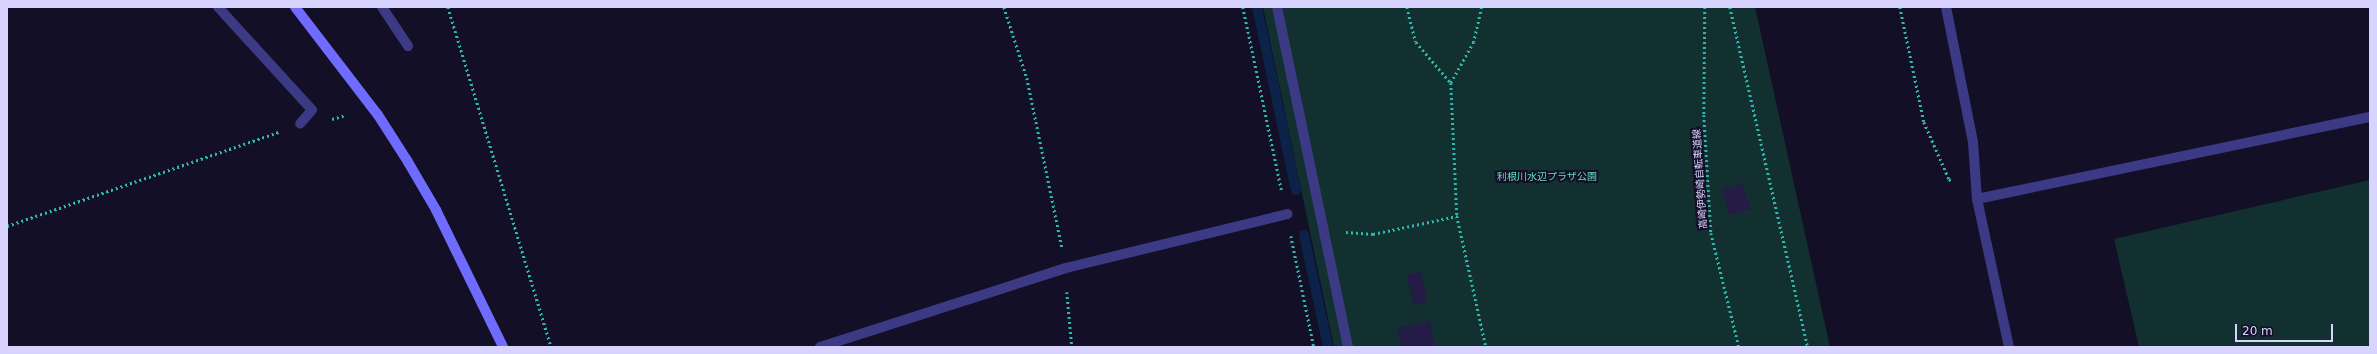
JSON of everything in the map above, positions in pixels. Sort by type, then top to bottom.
[{"type":"street","points":[[218,7],[266,57],[312,110],[300,124]]},
{"type":"street","points":[[295,7],[353,81],[408,162],[436,210],[503,347]]},
{"type":"street","points":[[382,7],[408,46]]},
{"type":"street","points":[[1277,7],[1348,347]]},
{"type":"street","points":[[1946,7],[1973,142],[1977,199],[2009,347]]},
{"type":"street","points":[[1977,199],[2370,117]]},
{"type":"street","points":[[820,347],[1066,268],[1287,214]]},
{"type":"path","points":[[448,7],[552,347]]},
{"type":"path","points":[[1004,7],[1027,78],[1066,268],[1072,347]]},
{"type":"path","points":[[1243,7],[1314,347]]},
{"type":"path","points":[[1407,7],[1416,42],[1451,83]]},
{"type":"path","points":[[1482,7],[1474,42],[1451,83],[1458,216],[1486,347]]},
{"type":"path","name":"高崎伊勢崎自転車道線","points":[[1705,7],[1704,115],[1711,233],[1739,347]]},
{"type":"path","points":[[1730,7],[1808,347]]},
{"type":"path","points":[[1900,7],[1924,122],[1949,179],[1977,199]]},
{"type":"path","points":[[7,226],[300,124]]},
{"type":"path","points":[[1319,210],[1340,232],[1374,234],[1458,216]]},
{"type":"green space","name":"利根川水辺プラザ公園","points":[[1263,7],[1755,7],[1830,347],[1334,347]]},
{"type":"green space","points":[[2370,180],[2370,347],[2139,347],[2114,239]]},
{"type":"building","points":[[1743,184],[1750,209],[1729,215],[1722,190]]},
{"type":"building","points":[[1421,272],[1427,302],[1413,305],[1407,275]]},
{"type":"building","points":[[1430,321],[1435,347],[1401,347],[1397,328]]},
{"type":"waterway","points":[[1257,7],[1296,190]]},
{"type":"waterway","points":[[1304,235],[1328,347]]}]
